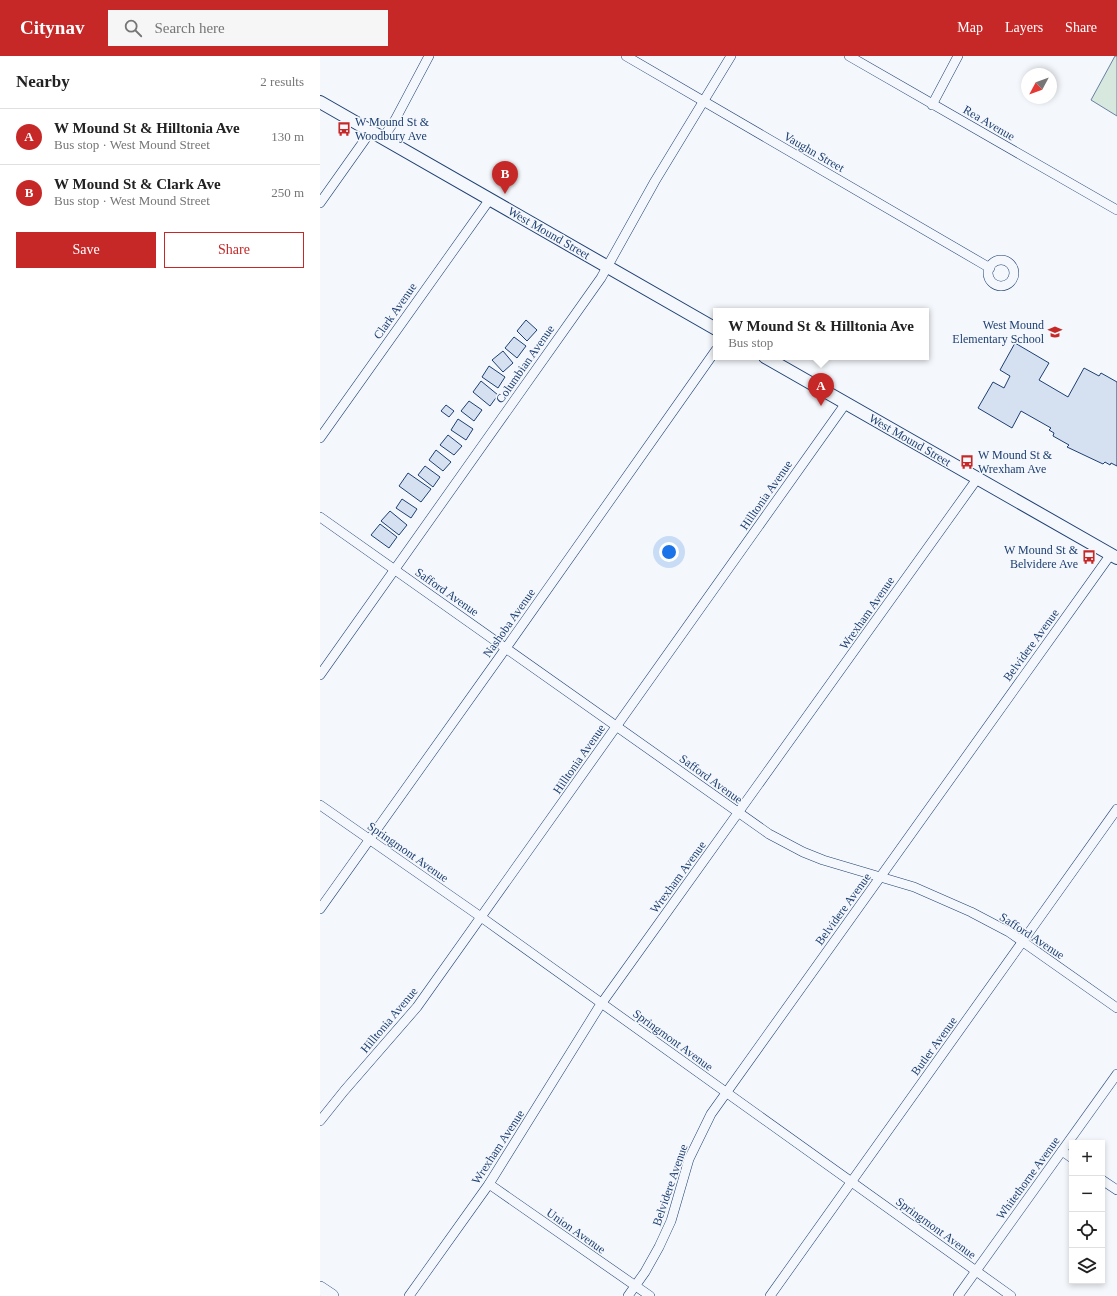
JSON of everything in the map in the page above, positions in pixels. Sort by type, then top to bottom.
[{"type":"main road","points":[[320,1288],[332,1296]]},
{"type":"street","points":[[383,138],[395,120],[429,56]]},
{"type":"street","name":"Vaughn Street","points":[[626,56],[990,268]]},
{"type":"street","name":"Columbian Avenue","points":[[320,675],[608,267],[655,181],[731,56]]},
{"type":"street","name":"Rea Avenue","points":[[849,56],[1117,210]]},
{"type":"street","points":[[932,105],[958,56]]},
{"type":"street","name":"West Mound Street","points":[[320,102],[713,327]]},
{"type":"street","points":[[320,203],[371,131]]},
{"type":"street","name":"Clark Avenue","points":[[320,438],[490,199]]},
{"type":"street","name":"Nashoba Avenue","points":[[320,909],[713,354]]},
{"type":"street","name":"West Mound Street","points":[[770,360],[1114,556]]},
{"type":"street","name":"Hilltonia Avenue","points":[[320,1121],[344,1090],[417,1007],[846,403]]},
{"type":"street","name":"Wrexham Avenue","points":[[409,1296],[489,1184],[602,1004],[977,479]]},
{"type":"street","name":"Safford Avenue","points":[[320,516],[769,834],[803,852],[823,860],[914,887],[970,912],[1009,932],[1117,1008]]},
{"type":"street","name":"Belvidere Avenue","points":[[628,1296],[645,1272],[671,1221],[689,1159],[711,1114],[1114,556]]},
{"type":"street","name":"Springmont Avenue","points":[[320,805],[1011,1296]]},
{"type":"street","name":"Butler Avenue","points":[[770,1296],[1117,809]]},
{"type":"street","name":"Whitethorne Avenue","points":[[958,1296],[1117,1074]]},
{"type":"street","points":[[1062,1151],[1069,1156]]},
{"type":"street","points":[[1105,1182],[1117,1190]]},
{"type":"street","name":"Union Avenue","points":[[489,1184],[650,1296]]},
{"type":"shaded area","points":[[1115,56],[1117,56],[1117,116],[1091,100]]},
{"type":"building","points":[[526,320],[537,330],[527,341],[517,331]]},
{"type":"building","points":[[514,337],[526,346],[517,358],[505,348]]},
{"type":"building","points":[[1015,343],[1049,363],[1039,380],[1068,397],[1084,368],[1099,376],[1101,373],[1117,382],[1117,466],[1111,463],[1110,465],[1105,462],[1103,464],[1067,447],[1069,445],[1053,436],[1054,433],[1049,430],[1051,428],[1021,411],[1012,428],[978,408],[993,382],[1004,388],[1010,376],[1000,370]]},
{"type":"building","points":[[503,351],[513,363],[503,372],[492,360]]},
{"type":"building","points":[[489,366],[505,377],[498,388],[482,377]]},
{"type":"building","points":[[481,381],[498,395],[490,406],[473,392]]},
{"type":"building","points":[[469,401],[482,410],[474,421],[461,411]]},
{"type":"building","points":[[446,405],[454,411],[449,417],[441,411]]},
{"type":"building","points":[[458,419],[473,429],[466,440],[451,430]]},
{"type":"building","points":[[448,435],[462,446],[454,455],[440,445]]},
{"type":"building","points":[[436,450],[451,462],[443,471],[429,460]]},
{"type":"building","points":[[425,466],[440,477],[433,487],[418,475]]},
{"type":"building","points":[[408,473],[431,489],[421,502],[399,486]]},
{"type":"building","points":[[402,499],[417,509],[411,518],[396,508]]},
{"type":"building","points":[[390,511],[407,525],[399,535],[381,521]]},
{"type":"building","points":[[380,524],[397,537],[389,548],[371,535]]},
{"type":"place","name":"W Mound St & Woodbury Ave","points":[[344,129]]},
{"type":"place","name":"W Mound St & Clark Ave","points":[[505,194]]},
{"type":"place","name":"West Mound Elementary School","points":[[1055,332]]},
{"type":"place","name":"W Mound St & Hilltonia Ave","points":[[821,406]]},
{"type":"place","name":"W Mound St & Wrexham Ave","points":[[967,462]]},
{"type":"place","name":"W Mound St & Belvidere Ave","points":[[1089,557]]}]
